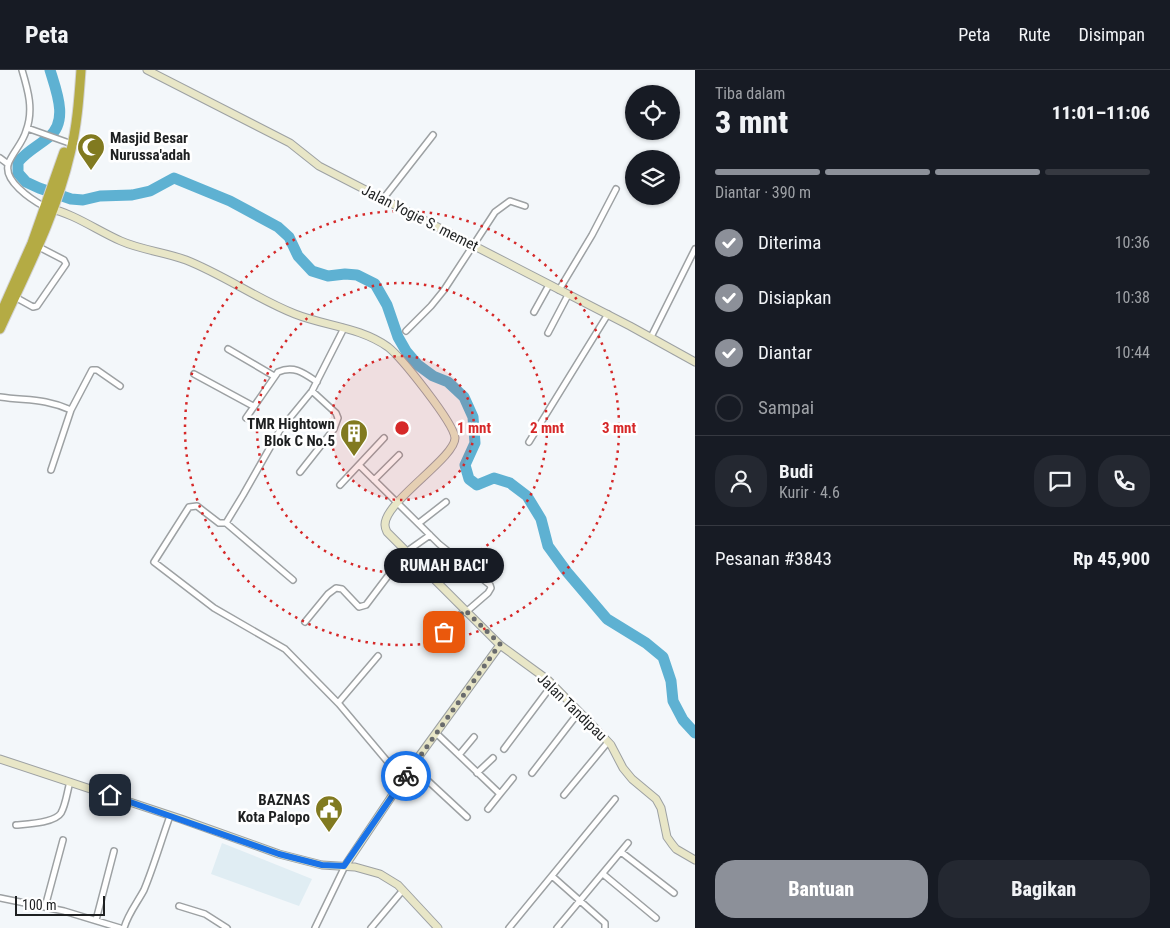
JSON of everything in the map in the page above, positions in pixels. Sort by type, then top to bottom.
[{"type":"highway","points":[[70,143],[76,70]]},
{"type":"highway","points":[[0,329],[15,297],[56,188],[70,143],[81,70]]},
{"type":"highway","points":[[0,315],[35,246]]},
{"type":"street","points":[[22,70],[29,92],[30,106],[27,128],[8,164],[8,172],[22,191],[120,241],[187,260],[297,315],[344,328],[378,342],[394,353],[415,376],[441,411],[454,434],[455,440],[450,450],[398,503]]},
{"type":"street","name":"Jalan Yogie S. memet","points":[[147,70],[290,143],[319,166],[608,314],[695,362]]},
{"type":"street","points":[[27,128],[70,143]]},
{"type":"street","points":[[382,199],[433,135]]},
{"type":"street","points":[[0,158],[8,164]]},
{"type":"street","points":[[559,290],[616,190]]},
{"type":"street","points":[[406,331],[432,306],[452,279],[489,220],[500,208],[510,202],[525,206]]},
{"type":"street","points":[[15,297],[33,307],[37,306],[66,264],[64,260],[35,246]]},
{"type":"street","points":[[651,337],[695,249]]},
{"type":"street","points":[[534,312],[549,285]]},
{"type":"street","points":[[548,333],[568,295]]},
{"type":"street","points":[[529,442],[608,314]]},
{"type":"street","points":[[344,328],[312,391],[280,430],[226,522],[219,523],[197,506],[189,507],[154,562],[214,608],[285,649],[338,703],[403,780]]},
{"type":"street","points":[[228,349],[274,376]]},
{"type":"street","points":[[246,418],[274,376],[283,369],[293,368],[317,382]]},
{"type":"street","points":[[51,470],[71,410],[92,370],[97,370],[120,386]]},
{"type":"street","points":[[194,374],[253,406]]},
{"type":"street","points":[[300,472],[334,429],[338,418],[336,413],[312,391]]},
{"type":"street","points":[[0,398],[36,400],[57,404],[71,410]]},
{"type":"street","points":[[340,486],[384,438]]},
{"type":"street","points":[[374,480],[399,455]]},
{"type":"street","points":[[359,465],[430,535],[491,586],[488,593],[444,632]]},
{"type":"street","points":[[419,523],[446,502]]},
{"type":"street","name":"Jalan Tandipau","points":[[398,503],[384,524],[387,532],[500,644],[552,685],[608,742],[628,775],[656,799],[661,808],[667,837],[672,844],[676,849],[695,860]]},
{"type":"street","points":[[226,522],[293,580]]},
{"type":"street","points":[[305,622],[328,594],[336,588],[342,589],[359,607],[366,605],[406,552],[430,535]]},
{"type":"street","points":[[315,928],[344,866],[412,766],[500,644]]},
{"type":"street","points":[[338,703],[378,656]]},
{"type":"street","points":[[504,749],[552,685]]},
{"type":"street","points":[[532,773],[579,712]]},
{"type":"street","points":[[436,732],[500,794]]},
{"type":"street","points":[[459,755],[474,737]]},
{"type":"street","points":[[564,795],[608,742]]},
{"type":"street","points":[[477,773],[493,758]]},
{"type":"street","points":[[0,759],[279,854],[322,865],[344,866],[380,874],[403,890],[438,928]]},
{"type":"street","points":[[412,766],[467,816]]},
{"type":"street","points":[[488,809],[513,778]]},
{"type":"street","points":[[16,825],[50,820],[57,817],[62,810],[70,782]]},
{"type":"street","points":[[509,928],[615,799]]},
{"type":"street","points":[[0,898],[45,906],[122,928],[143,892],[170,816]]},
{"type":"street","points":[[45,906],[63,840]]},
{"type":"street","points":[[557,928],[628,843]]},
{"type":"street","points":[[96,920],[114,851]]},
{"type":"street","points":[[621,852],[674,894]]},
{"type":"street","points":[[602,874],[656,918]]},
{"type":"street","points":[[552,876],[605,923],[605,928]]},
{"type":"street","points":[[371,928],[403,890]]},
{"type":"street","points":[[179,906],[204,914],[228,928]]},
{"type":"street","points":[[100,928],[103,922]]},
{"type":"shaded area","points":[[222,843],[312,879],[299,906],[211,874]]},
{"type":"waterway","points":[[50,70],[58,96],[60,114],[55,130],[49,137],[18,162],[18,173],[26,182],[71,199],[83,200],[100,196],[132,195],[150,191],[174,178],[230,201],[278,227],[289,237],[298,256],[312,271],[328,276],[357,275],[375,284],[387,305],[398,337],[406,351],[418,365],[433,376],[448,382],[464,397],[473,417],[475,443],[465,465],[469,479],[477,485],[494,478],[510,483],[527,496],[541,519],[548,546],[567,572],[607,619],[646,643],[663,657],[671,681],[673,701],[683,720],[695,733]]},
{"type":"way so far","points":[[406,776],[500,644],[465,610],[444,632]]},
{"type":"place","name":"Masjid Besar Nurussa'adah","points":[[91,171]]},
{"type":"place","name":"TMR Hightown Blok C No.5","points":[[354,457]]},
{"type":"place","name":"RUMAH BACI'","points":[[444,632]]},
{"type":"place","name":"BAZNAS Kota Palopo","points":[[329,833]]},
{"type":"route","points":[[110,795],[279,854],[336,867],[344,866],[406,776]]}]
